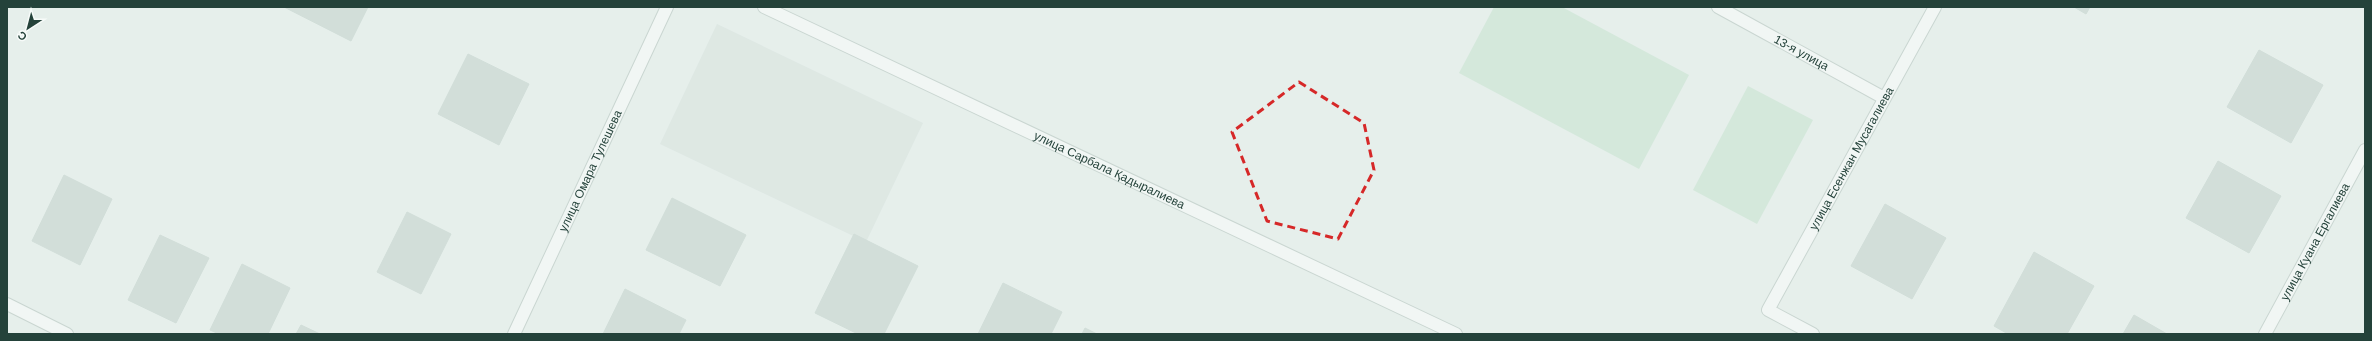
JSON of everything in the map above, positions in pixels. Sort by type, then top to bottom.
[{"type":"street","name":"улица Омара Тулешева","points":[[514,334],[667,7]]},
{"type":"street","name":"улица Сарбала Қадыралиева","points":[[764,7],[1456,334]]},
{"type":"street","name":"13-я улица","points":[[1718,7],[1884,98]]},
{"type":"street","name":"улица Есенжан Мусагалиева","points":[[1814,334],[1768,310],[1935,7]]},
{"type":"street","name":"улица Куана Ергалиева","points":[[2265,334],[2365,150]]},
{"type":"street","points":[[7,304],[67,334]]},
{"type":"highlighted area","points":[[1299,82],[1364,123],[1374,170],[1338,239],[1267,221],[1232,132]]},
{"type":"shaded area","points":[[717,24],[923,123],[866,242],[660,144]]},
{"type":"green space","points":[[1494,7],[1562,7],[1689,75],[1639,169],[1459,73]]},
{"type":"green space","points":[[1748,86],[1813,120],[1757,224],[1693,190]]},
{"type":"building","points":[[284,7],[368,7],[351,41]]},
{"type":"building","points":[[2074,7],[2090,7],[2086,14]]},
{"type":"building","points":[[2259,50],[2323,85],[2291,143],[2227,107]]},
{"type":"building","points":[[468,54],[529,84],[499,145],[438,114]]},
{"type":"building","points":[[2218,161],[2281,196],[2249,253],[2186,218]]},
{"type":"building","points":[[64,175],[112,199],[80,265],[32,241]]},
{"type":"building","points":[[672,198],[746,235],[720,286],[646,250]]},
{"type":"building","points":[[1885,204],[1946,238],[1912,299],[1851,266]]},
{"type":"building","points":[[407,212],[451,234],[421,294],[377,272]]},
{"type":"building","points":[[854,234],[918,266],[884,334],[858,334],[815,313]]},
{"type":"building","points":[[160,235],[209,258],[176,323],[128,300]]},
{"type":"building","points":[[2034,252],[2094,286],[2067,334],[2008,334],[1994,326]]},
{"type":"building","points":[[242,264],[290,288],[268,334],[219,334],[210,330]]},
{"type":"building","points":[[1003,283],[1062,312],[1051,334],[978,334]]},
{"type":"building","points":[[625,289],[686,320],[679,334],[603,334]]},
{"type":"building","points":[[2134,315],[2167,334],[2123,334]]},
{"type":"building","points":[[301,325],[320,334],[296,334]]},
{"type":"building","points":[[1085,328],[1097,334],[1082,334]]}]
